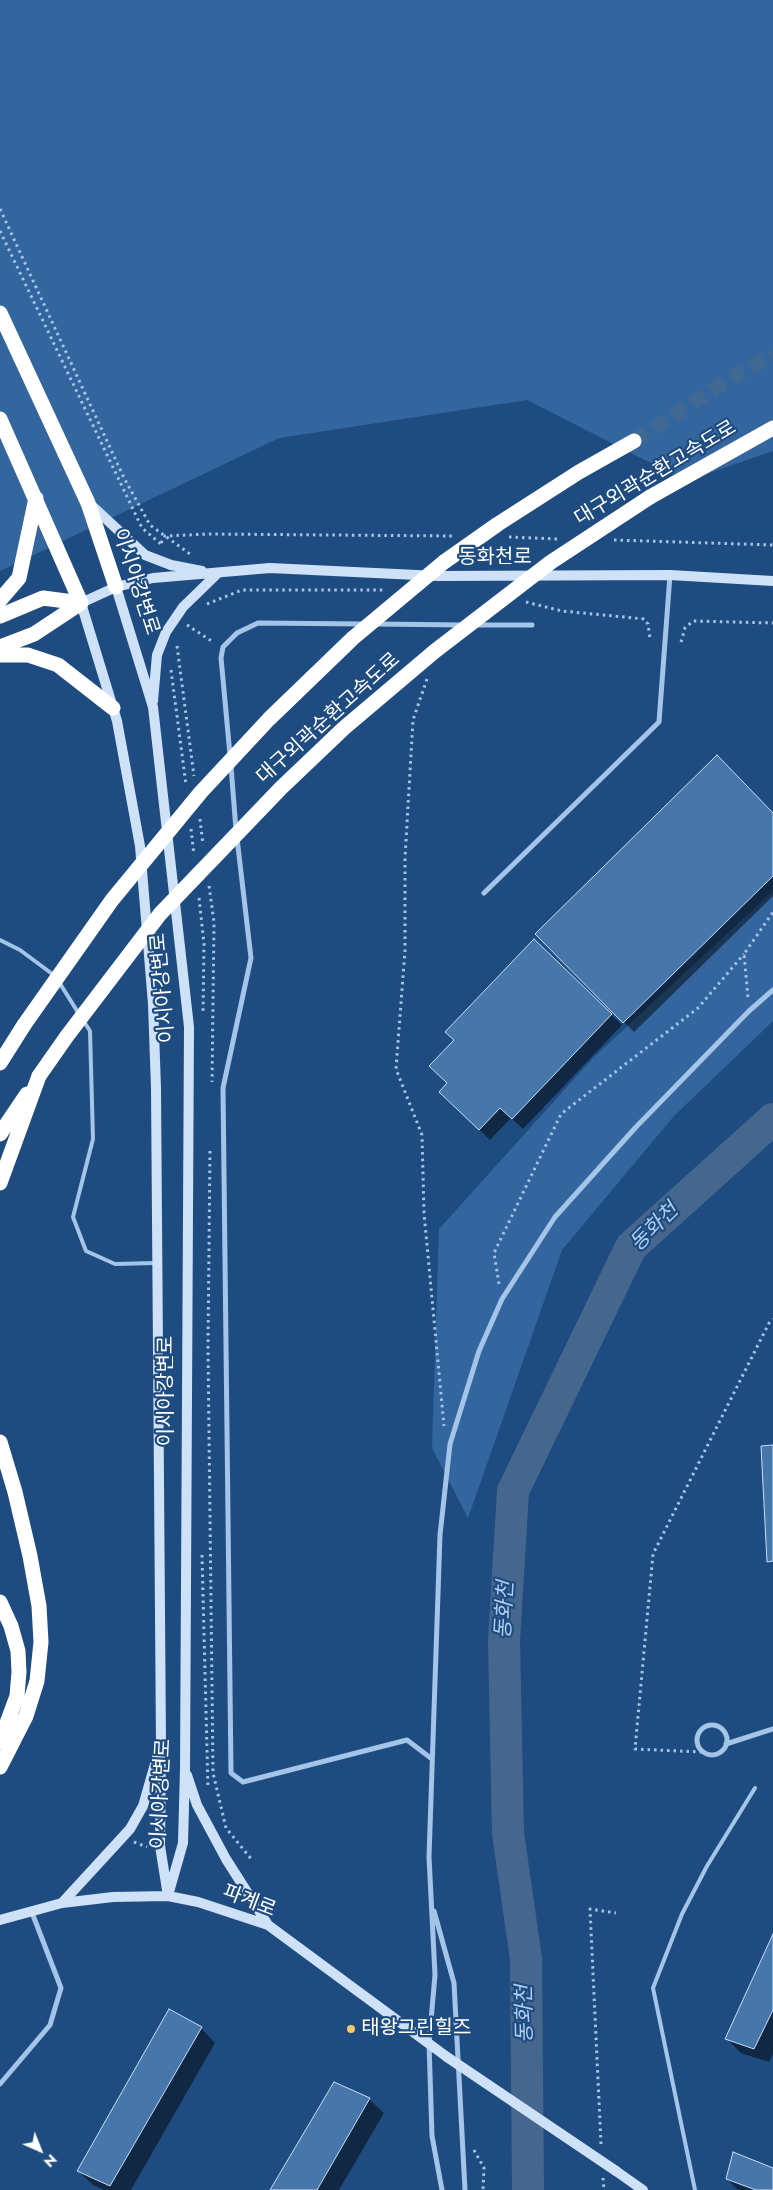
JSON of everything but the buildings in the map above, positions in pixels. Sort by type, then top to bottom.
[{"type":"highway","name":"이시아강변로","points":[[0,313],[88,503],[116,587]]},
{"type":"highway","name":"이시아강변로","points":[[0,419],[81,603]]},
{"type":"highway","name":"대구외곽순환고속도로","points":[[0,1134],[67,1036],[160,914],[280,788],[344,728],[435,651],[550,562],[650,497],[773,428]]},
{"type":"highway","name":"대구외곽순환고속도로","points":[[0,1062],[112,900],[200,792],[269,719],[353,638],[444,562],[498,524],[579,472],[634,441]]},
{"type":"highway","points":[[0,600],[19,578],[36,498]]},
{"type":"highway","points":[[0,616],[43,598],[81,603]]},
{"type":"highway","points":[[0,647],[34,634],[81,603]]},
{"type":"highway","points":[[0,655],[28,655],[58,665],[113,708]]},
{"type":"highway","points":[[0,1183],[39,1076]]},
{"type":"highway","points":[[0,1444],[15,1492],[30,1556],[39,1606],[41,1642],[37,1681],[26,1716],[0,1767]]},
{"type":"highway","points":[[0,1602],[12,1626],[18,1652],[19,1672],[17,1696],[0,1742]]},
{"type":"main road","points":[[88,503],[145,555],[171,566],[218,573]]},
{"type":"main road","name":"동화천로","points":[[218,573],[270,568],[438,576],[670,574],[773,581]]},
{"type":"main road","points":[[81,603],[116,587],[153,578],[218,573]]},
{"type":"main road","points":[[152,707],[158,655],[166,632],[183,607],[218,573]]},
{"type":"main road","name":"이시아강변로","points":[[116,587],[152,707],[189,1027],[185,1769],[183,1843],[168,1896]]},
{"type":"main road","name":"이시아강변로","points":[[81,603],[113,708],[140,846],[153,994],[158,1263],[160,1846],[168,1896]]},
{"type":"main road","points":[[62,1903],[130,1828],[143,1806],[161,1744]]},
{"type":"main road","points":[[185,1769],[198,1805],[218,1843],[268,1925]]},
{"type":"main road","name":"파계로","points":[[0,1920],[62,1903],[113,1897],[168,1896],[198,1902],[268,1925],[447,2057],[643,2190]]},
{"type":"street","points":[[484,893],[659,722],[670,574]]},
{"type":"street","points":[[432,1759],[407,1740],[243,1782],[231,1773],[223,1088],[251,958],[242,892],[221,658],[223,648],[237,633],[258,624],[532,625]]},
{"type":"street","points":[[442,2190],[432,2136],[428,2043],[435,1976],[429,1856],[440,1535],[450,1444],[479,1351],[502,1299],[555,1217],[636,1127],[773,990]]},
{"type":"street","points":[[706,1726],[719,1727],[726,1734],[724,1749],[716,1755],[702,1752],[698,1747],[697,1737],[706,1726]]},
{"type":"street","points":[[726,1744],[773,1729]]},
{"type":"street","points":[[431,1900],[454,1983],[466,2190]]},
{"type":"street","points":[[0,2084],[50,2025],[61,1988],[31,1910]]},
{"type":"lane","points":[[0,940],[20,950],[53,972],[90,1032],[94,1139],[73,1217],[86,1251],[115,1264],[158,1263]]},
{"type":"lane","points":[[695,2190],[653,1988],[686,1906],[707,1866],[755,1788]]},
{"type":"path","points":[[0,209],[124,478],[150,525],[196,558]]},
{"type":"path","points":[[0,231],[142,528],[161,543],[171,566]]},
{"type":"path","points":[[161,543],[165,536]]},
{"type":"path","points":[[194,777],[173,621],[187,625],[223,648]]},
{"type":"path","points":[[680,642],[685,628],[693,621],[773,623]]},
{"type":"path","points":[[428,676],[413,720],[405,858],[405,950],[396,1068],[422,1135],[424,1213],[442,1422],[450,1444]]},
{"type":"path","points":[[200,816],[205,855]]},
{"type":"path","points":[[209,884],[214,922],[211,1090]]},
{"type":"path","points":[[502,1299],[494,1254],[561,1114],[698,1008],[744,954],[773,912]]},
{"type":"path","points":[[744,954],[750,1011]]},
{"type":"path","points":[[210,1150],[208,1347],[213,1772],[226,1828],[252,1860]]},
{"type":"path","points":[[702,1752],[635,1749],[654,1554],[769,1323],[773,1319]]},
{"type":"path","points":[[132,1842],[147,1847]]},
{"type":"path","points":[[602,2151],[590,1909],[616,1913]]},
{"type":"path","points":[[603,2171],[604,2190]]},
{"type":"shaded area","points":[[0,0],[773,0],[773,451],[686,481],[527,400],[279,438],[0,571]]},
{"type":"shaded area","points":[[773,891],[773,1021],[674,1116],[562,1250],[468,1518],[432,1448],[439,1229],[593,1058]]},
{"type":"waterway","name":"동화천","points":[[528,2190],[526,1959],[508,1833],[504,1641],[513,1491],[631,1247],[773,1119]]},
{"type":"tunnel","points":[[634,441],[731,378],[773,355]]},
{"type":"place","name":"태왕그린힐즈","points":[[351,2029]]}]
